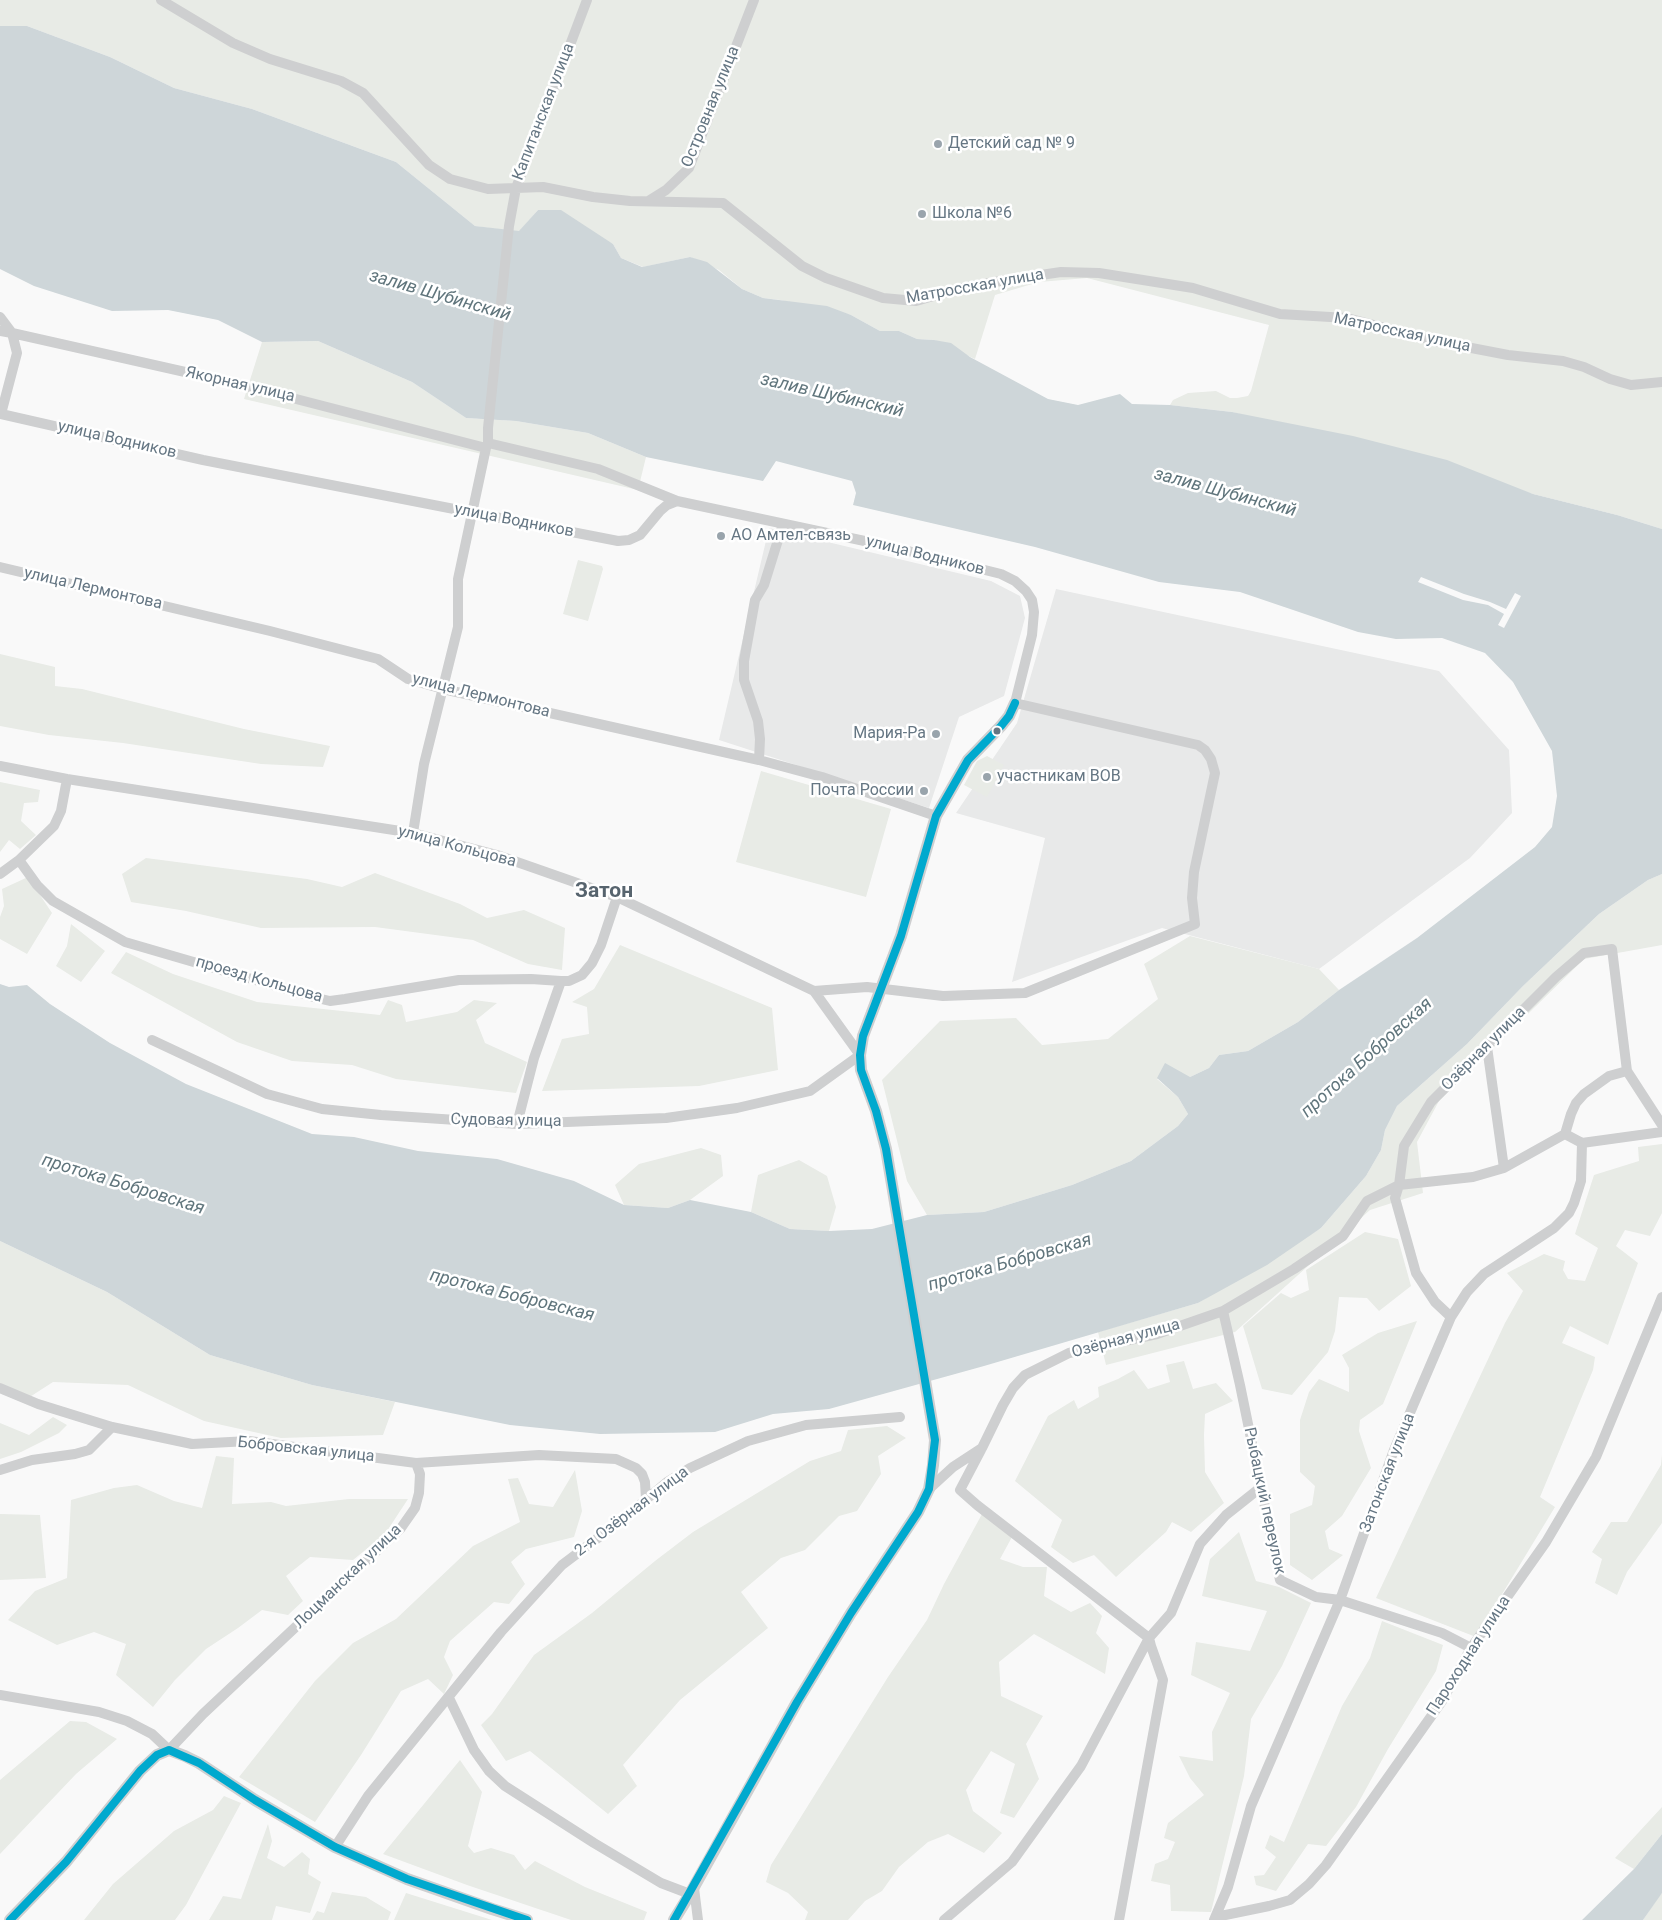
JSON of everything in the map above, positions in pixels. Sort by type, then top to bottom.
[{"type":"street","name":"Матросская улица","points":[[161,0],[233,43],[270,58],[341,81],[363,93],[429,165],[450,179],[488,189],[543,187],[593,197],[630,201],[723,203],[802,266],[826,278],[884,298],[916,301],[958,288],[1023,277],[1061,272],[1099,273],[1193,288],[1280,314],[1347,318],[1435,341],[1498,353],[1563,361],[1631,385],[1662,382]]},
{"type":"street","name":"Капитанская улица","points":[[413,834],[424,764],[458,627],[458,579],[487,446],[509,226],[516,188],[587,0]]},
{"type":"street","name":"Островная улица","points":[[649,201],[666,190],[689,168],[754,0]]},
{"type":"street","points":[[0,317],[12,333],[17,352],[1,414]]},
{"type":"street","name":"Якорная улица","points":[[0,331],[234,383],[487,446],[598,469],[676,501]]},
{"type":"street","name":"улица Водников","points":[[1,414],[176,454],[618,541],[629,540],[640,535],[660,510],[676,501],[888,546],[1001,574],[1015,581],[1026,591],[1032,600],[1034,612],[1032,635],[1015,703]]},
{"type":"street","points":[[759,760],[760,739],[758,721],[744,680],[744,661],[755,600],[764,585],[783,524]]},
{"type":"street","name":"улица Лермонтова","points":[[0,567],[262,629],[378,659],[408,678],[443,689],[759,760],[822,777],[936,816]]},
{"type":"street","points":[[674,1920],[797,1702],[851,1613],[918,1512],[929,1489],[935,1440],[886,1149],[876,1111],[861,1070],[860,1055],[863,1036],[883,988],[901,936],[936,816],[968,760],[1001,726],[1009,716],[1015,703],[1198,744],[1211,759],[1215,773],[1194,872],[1192,898],[1195,924],[1025,993],[943,996],[883,988],[868,986],[814,991]]},
{"type":"street","name":"улица Кольцова","points":[[0,766],[67,779],[413,834],[497,855],[617,897],[814,991],[860,1055]]},
{"type":"street","points":[[0,874],[19,860],[54,826],[61,811],[67,779]]},
{"type":"street","name":"проезд Кольцова","points":[[19,860],[37,886],[53,901],[126,942],[317,998],[330,1000],[460,980],[530,979],[568,981],[582,975],[592,963],[601,945],[617,897]]},
{"type":"street","name":"Озёрная улица","points":[[1451,1317],[1435,1302],[1416,1273],[1395,1198],[1399,1185],[1404,1146],[1431,1102],[1556,978],[1584,954],[1612,949],[1627,1071]]},
{"type":"street","points":[[517,1124],[534,1058],[561,981]]},
{"type":"street","name":"Судовая улица","points":[[152,1040],[267,1094],[322,1109],[517,1124],[666,1118],[737,1108],[810,1091],[860,1055]]},
{"type":"street","points":[[1487,1047],[1504,1168]]},
{"type":"street","points":[[1662,1125],[1627,1071],[1610,1076],[1584,1094],[1571,1114],[1565,1134],[1582,1143],[1662,1132]]},
{"type":"street","name":"Озёрная улица","points":[[1149,1638],[976,1505],[960,1490],[1013,1388],[1025,1375],[1069,1353],[1157,1334],[1223,1311],[1294,1270],[1343,1236],[1367,1201],[1399,1185],[1473,1177],[1504,1168],[1565,1134]]},
{"type":"street","name":"Затонская улица","points":[[1215,1919],[1228,1887],[1251,1806],[1340,1600],[1394,1450],[1451,1317],[1467,1292],[1484,1274],[1554,1228],[1569,1213],[1581,1182],[1582,1143]]},
{"type":"street","name":"Пароходная улица","points":[[1215,1919],[1290,1900],[1309,1884],[1326,1865],[1442,1701],[1471,1648],[1546,1542],[1596,1457],[1662,1297]]},
{"type":"street","name":"Рыбацкий переулок","points":[[1223,1311],[1280,1580],[1316,1598],[1340,1600],[1442,1633],[1471,1648]]},
{"type":"street","name":"Бобровская улица","points":[[0,1388],[38,1404],[112,1427],[192,1444],[250,1441],[416,1463]]},
{"type":"street","name":"2-я Озёрная улица","points":[[335,1847],[368,1796],[501,1632],[562,1565],[667,1482],[690,1468],[748,1441],[806,1425],[900,1417]]},
{"type":"street","points":[[0,1470],[32,1460],[75,1454],[89,1450],[112,1427]]},
{"type":"street","points":[[929,1489],[953,1467],[982,1448]]},
{"type":"street","points":[[416,1463],[539,1456],[616,1460],[636,1468],[642,1474],[646,1482],[646,1499]]},
{"type":"street","name":"Лоцманская улица","points":[[10,1920],[66,1862],[140,1771],[157,1755],[169,1750],[203,1714],[401,1528],[415,1508],[419,1493],[420,1474],[416,1463]]},
{"type":"street","points":[[944,1920],[1012,1862],[1081,1766],[1149,1638],[1170,1613],[1200,1544],[1226,1515],[1260,1488]]},
{"type":"street","points":[[1120,1920],[1163,1680],[1149,1638]]},
{"type":"street","points":[[0,1695],[99,1712],[127,1721],[152,1734],[169,1750],[199,1763],[255,1800],[335,1847],[407,1878],[492,1910],[527,1920]]},
{"type":"street","points":[[449,1698],[474,1750],[489,1771],[505,1786],[661,1883],[692,1891]]},
{"type":"street","points":[[692,1891],[698,1920]]},
{"type":"shaded area","points":[[0,0],[1662,0],[1662,529],[1617,515],[1232,412],[1170,405],[1173,400],[1188,393],[1216,391],[1230,398],[1248,396],[1269,325],[1087,278],[1039,282],[995,295],[975,359],[934,340],[917,339],[899,331],[880,331],[851,315],[763,298],[742,289],[719,270],[690,257],[643,267],[621,258],[613,244],[538,210],[519,232],[475,226],[396,162],[252,109],[174,88],[110,57],[27,26],[0,26]]},
{"type":"shaded area","points":[[318,341],[412,382],[466,418],[516,421],[588,433],[646,457],[638,490],[244,399],[262,342]]},
{"type":"shaded area","points":[[769,528],[991,581],[1020,596],[1025,618],[1004,696],[959,717],[929,808],[719,740]]},
{"type":"shaded area","points":[[578,560],[602,566],[603,569],[588,621],[563,614]]},
{"type":"shaded area","points":[[1056,589],[1439,671],[1509,750],[1512,813],[1470,858],[1319,969],[1162,928],[1012,982],[1045,838],[956,813],[1017,723]]},
{"type":"shaded area","points":[[0,654],[55,667],[55,686],[82,689],[244,729],[330,746],[323,767],[261,764],[123,743],[49,735],[0,726]]},
{"type":"shaded area","points":[[987,756],[1004,765],[987,797],[964,785],[977,761]]},
{"type":"shaded area","points":[[761,771],[891,809],[866,897],[736,862]]},
{"type":"shaded area","points":[[0,782],[40,790],[38,802],[24,803],[21,821],[36,835],[20,849],[9,840],[0,852]]},
{"type":"shaded area","points":[[146,858],[307,879],[342,887],[375,873],[460,904],[487,918],[524,910],[565,928],[562,970],[528,964],[473,940],[375,927],[261,928],[186,911],[131,902],[122,874]]},
{"type":"shaded area","points":[[1662,874],[1662,945],[1584,959],[1439,1101],[1417,1142],[1423,1193],[1370,1210],[1235,1332],[1106,1365],[1098,1332],[1198,1303],[1321,1228],[1366,1176],[1381,1150],[1385,1130],[1397,1106],[1467,1044],[1523,986],[1599,914],[1648,880]]},
{"type":"shaded area","points":[[28,877],[52,913],[27,954],[0,939],[0,917],[4,906],[2,889]]},
{"type":"shaded area","points":[[71,924],[105,951],[81,982],[56,966],[67,946]]},
{"type":"shaded area","points":[[1190,936],[1319,969],[1339,990],[1298,1022],[1248,1051],[1219,1055],[1209,1068],[1190,1077],[1157,1079],[1178,1097],[1188,1114],[1178,1126],[1131,1161],[1072,1185],[984,1212],[927,1215],[907,1181],[882,1080],[940,1021],[1016,1018],[1042,1045],[1108,1039],[1158,999],[1144,964]]},
{"type":"shaded area","points":[[620,945],[772,1008],[778,1070],[699,1086],[542,1091],[562,1039],[589,1034],[587,1007],[572,1002],[594,989]]},
{"type":"shaded area","points":[[126,952],[173,974],[257,1002],[380,1015],[388,1000],[402,1005],[406,1022],[457,1012],[474,1000],[497,1003],[476,1020],[485,1043],[527,1062],[516,1093],[396,1079],[352,1065],[292,1061],[237,1042],[111,973]]},
{"type":"shaded area","points":[[1662,1144],[1662,1213],[1650,1236],[1625,1230],[1616,1246],[1638,1263],[1608,1345],[1570,1326],[1562,1343],[1595,1357],[1593,1370],[1540,1497],[1555,1507],[1476,1637],[1376,1598],[1505,1323],[1523,1291],[1507,1273],[1544,1254],[1565,1261],[1563,1270],[1568,1279],[1585,1281],[1598,1248],[1575,1234],[1594,1175],[1639,1161],[1638,1147]]},
{"type":"shaded area","points":[[701,1148],[721,1155],[723,1176],[690,1200],[668,1208],[624,1205],[615,1185],[639,1164]]},
{"type":"shaded area","points":[[799,1160],[827,1176],[836,1207],[829,1231],[790,1229],[751,1212],[758,1175]]},
{"type":"shaded area","points":[[1365,1232],[1398,1239],[1411,1286],[1379,1311],[1367,1298],[1339,1297],[1335,1331],[1328,1352],[1292,1395],[1262,1389],[1243,1326],[1281,1293],[1291,1298],[1309,1290],[1306,1270]]},
{"type":"shaded area","points":[[0,1241],[107,1292],[210,1355],[312,1385],[395,1402],[383,1435],[281,1438],[204,1421],[128,1385],[53,1382],[22,1402],[0,1393]]},
{"type":"shaded area","points":[[1417,1321],[1383,1404],[1360,1420],[1359,1431],[1371,1468],[1342,1516],[1325,1531],[1329,1549],[1343,1555],[1312,1580],[1290,1565],[1290,1514],[1312,1505],[1315,1486],[1300,1472],[1300,1420],[1309,1392],[1319,1379],[1349,1392],[1349,1368],[1342,1355],[1378,1333]]},
{"type":"shaded area","points":[[1184,1361],[1193,1389],[1216,1383],[1233,1401],[1205,1414],[1205,1472],[1224,1503],[1191,1532],[1172,1522],[1166,1532],[1116,1577],[1094,1555],[1073,1563],[1051,1547],[1062,1520],[1015,1481],[1048,1416],[1074,1400],[1078,1409],[1099,1397],[1098,1387],[1134,1370],[1148,1389],[1170,1382],[1166,1365]]},
{"type":"shaded area","points":[[53,1417],[67,1425],[59,1433],[21,1452],[0,1459],[0,1423],[29,1435]]},
{"type":"shaded area","points":[[887,1426],[906,1438],[878,1456],[881,1474],[857,1511],[839,1516],[805,1550],[781,1558],[741,1592],[768,1628],[680,1700],[623,1765],[637,1786],[608,1814],[530,1751],[506,1761],[481,1725],[492,1714],[534,1655],[592,1613],[693,1532],[810,1461],[841,1451],[848,1430]]},
{"type":"shaded area","points":[[1662,1455],[1662,1523],[1627,1572],[1617,1595],[1595,1583],[1602,1559],[1592,1552],[1611,1522],[1627,1522],[1661,1465]]},
{"type":"shaded area","points":[[216,1456],[234,1458],[232,1504],[271,1502],[286,1506],[349,1499],[408,1499],[385,1534],[353,1560],[310,1557],[286,1576],[303,1601],[288,1615],[262,1610],[206,1649],[175,1680],[153,1707],[116,1675],[126,1644],[94,1632],[57,1645],[8,1620],[35,1591],[67,1578],[71,1500],[114,1488],[137,1485],[174,1501],[202,1508]]},
{"type":"shaded area","points":[[575,1470],[582,1511],[574,1537],[526,1549],[511,1562],[525,1584],[509,1604],[494,1602],[450,1641],[444,1657],[453,1675],[444,1694],[428,1679],[401,1691],[361,1755],[315,1822],[239,1777],[315,1681],[353,1643],[396,1619],[473,1546],[520,1522],[508,1479],[518,1478],[529,1504],[553,1507]]},
{"type":"shaded area","points":[[0,1514],[40,1515],[46,1578],[0,1580]]},
{"type":"shaded area","points":[[982,1514],[1012,1537],[1000,1559],[1023,1567],[1047,1567],[1044,1596],[1071,1612],[1090,1603],[1102,1616],[1096,1633],[1109,1648],[1105,1674],[1034,1634],[999,1662],[1001,1696],[1043,1716],[1026,1744],[1039,1779],[1014,1818],[1000,1813],[1015,1764],[991,1751],[966,1790],[973,1811],[1002,1833],[984,1853],[948,1834],[928,1842],[899,1867],[882,1891],[865,1901],[848,1920],[805,1920],[808,1912],[788,1893],[766,1882],[771,1865],[888,1677],[927,1620]]},
{"type":"shaded area","points":[[1239,1532],[1256,1581],[1279,1587],[1311,1603],[1282,1666],[1251,1719],[1244,1776],[1211,1912],[1171,1911],[1170,1885],[1151,1881],[1155,1864],[1168,1859],[1175,1842],[1164,1838],[1168,1823],[1204,1795],[1190,1778],[1179,1756],[1213,1761],[1212,1732],[1230,1693],[1191,1675],[1196,1642],[1250,1651],[1267,1611],[1202,1596],[1210,1559]]},
{"type":"shaded area","points":[[1382,1621],[1443,1645],[1436,1671],[1388,1749],[1356,1807],[1326,1846],[1308,1844],[1276,1891],[1256,1885],[1254,1876],[1264,1875],[1276,1857],[1265,1848],[1270,1835],[1284,1842],[1342,1706],[1370,1658]]},
{"type":"shaded area","points":[[70,1721],[86,1722],[117,1739],[76,1774],[0,1854],[0,1780]]},
{"type":"shaded area","points":[[460,1760],[482,1792],[468,1846],[474,1853],[491,1848],[514,1855],[525,1870],[535,1861],[585,1887],[647,1912],[644,1920],[571,1920],[383,1854]]},
{"type":"shaded area","points":[[224,1796],[241,1803],[186,1905],[175,1920],[84,1920],[113,1884],[174,1831],[213,1810]]},
{"type":"shaded area","points":[[1662,1807],[1662,1834],[1634,1869],[1615,1858]]},
{"type":"shaded area","points":[[268,1824],[272,1841],[267,1858],[284,1867],[302,1852],[310,1859],[308,1874],[321,1882],[310,1913],[276,1906],[272,1920],[209,1920],[223,1896],[241,1899]]},
{"type":"shaded area","points":[[332,1892],[366,1897],[391,1912],[388,1920],[312,1920],[317,1911],[324,1913]]},
{"type":"shaded area","points":[[406,1893],[492,1920],[394,1920]]},
{"type":"shaded area","points":[[1662,1893],[1662,1920],[1643,1920],[1659,1896]]},
{"type":"water","points":[[0,26],[27,26],[110,57],[174,88],[252,109],[396,162],[475,226],[519,231],[538,210],[561,210],[613,244],[621,258],[642,267],[690,257],[707,262],[742,289],[763,298],[827,306],[851,315],[880,331],[899,331],[917,339],[951,343],[970,357],[1048,399],[1078,405],[1120,394],[1132,404],[1170,405],[1232,412],[1353,436],[1447,460],[1533,494],[1617,515],[1662,529],[1662,874],[1648,880],[1599,914],[1523,986],[1467,1044],[1397,1106],[1385,1130],[1381,1150],[1366,1176],[1321,1228],[1267,1265],[1198,1303],[829,1409],[773,1414],[715,1432],[600,1434],[510,1425],[312,1385],[210,1355],[107,1292],[0,1241],[0,984],[9,987],[27,985],[50,1004],[110,1043],[186,1084],[312,1134],[354,1137],[418,1151],[497,1159],[574,1181],[624,1205],[668,1208],[690,1200],[751,1212],[790,1229],[829,1231],[872,1229],[927,1215],[984,1212],[1072,1185],[1131,1161],[1178,1126],[1188,1114],[1178,1097],[1157,1078],[1165,1063],[1190,1077],[1209,1068],[1219,1055],[1248,1051],[1298,1022],[1339,990],[1417,938],[1535,847],[1552,827],[1557,796],[1552,751],[1513,682],[1485,653],[1442,638],[1396,639],[1358,632],[1240,592],[1159,582],[1035,547],[853,505],[856,493],[852,481],[776,461],[763,481],[646,457],[588,433],[516,421],[466,418],[412,382],[318,341],[262,342],[218,320],[168,310],[112,311],[34,286],[0,269]]},
{"type":"water","points":[[1662,1834],[1662,1893],[1643,1920],[1582,1920],[1634,1869]]},
{"type":"pier","points":[[1421,577],[1506,609],[1515,593],[1521,596],[1504,628],[1498,625],[1504,614],[1488,605],[1463,600],[1418,582]]},
{"type":"transit line","points":[[674,1920],[797,1702],[851,1613],[918,1512],[929,1489],[935,1440],[886,1149],[876,1111],[861,1070],[860,1055],[863,1036],[901,936],[936,816],[968,760],[1001,726],[1009,716],[1015,703]]},
{"type":"transit line","points":[[10,1920],[66,1862],[140,1771],[157,1755],[169,1750],[199,1763],[255,1800],[335,1847],[407,1879],[527,1920]]},
{"type":"place","name":"Детский сад № 9","points":[[938,144]]},
{"type":"place","name":"Школа №6","points":[[922,214]]},
{"type":"place","name":"АО Амтел-связь","points":[[721,536]]},
{"type":"place","name":"Мария-Ра","points":[[936,734]]},
{"type":"place","name":"участникам ВОВ","points":[[987,777]]},
{"type":"place","name":"Почта России","points":[[924,791]]},
{"type":"district","name":"Затон","points":[[604,892]]},
{"type":"water label","name":"залив Шубинский","points":[[440,296]]},
{"type":"water label","name":"залив Шубинский","points":[[832,396]]},
{"type":"water label","name":"залив Шубинский","points":[[1225,493]]},
{"type":"water label","name":"протока Бобровская","points":[[1367,1058]]},
{"type":"water label","name":"протока Бобровская","points":[[123,1185]]},
{"type":"water label","name":"протока Бобровская","points":[[1010,1263]]},
{"type":"water label","name":"протока Бобровская","points":[[512,1296]]}]
